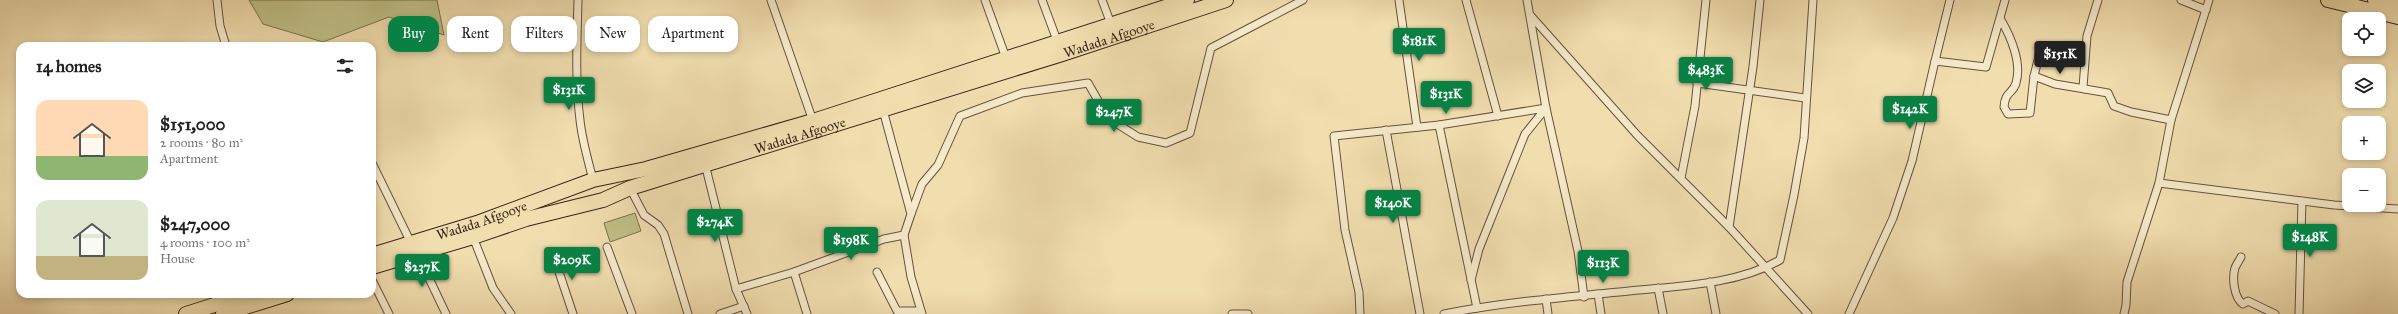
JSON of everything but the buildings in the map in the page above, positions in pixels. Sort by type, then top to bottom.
[{"type":"highway","name":"Wadada Afgooye","points":[[376,265],[414,248],[477,223],[594,181],[646,169],[812,121],[1006,58],[1058,43],[1111,24],[1159,4],[1187,0]]},
{"type":"highway","name":"Wadada Afgooye","points":[[376,254],[473,237],[526,219],[592,203],[608,198],[630,188],[883,110],[1226,0]]},
{"type":"highway","points":[[2328,0],[2398,17]]},
{"type":"highway","points":[[2375,0],[2398,6]]},
{"type":"highway","points":[[592,203],[586,193],[594,181],[608,187],[608,198]]},
{"type":"highway","points":[[186,314],[236,298]]},
{"type":"highway","points":[[223,314],[274,298]]},
{"type":"street","points":[[217,0],[220,26],[225,42]]},
{"type":"street","points":[[578,0],[576,39],[580,122],[594,181]]},
{"type":"street","points":[[772,0],[812,121]]},
{"type":"street","points":[[985,0],[1006,58]]},
{"type":"street","points":[[1042,0],[1058,43]]},
{"type":"street","points":[[1102,0],[1111,24]]},
{"type":"street","points":[[877,272],[897,311],[903,313],[921,312],[911,277],[904,235],[922,184],[938,165],[960,116],[1022,93],[1088,83],[1108,118],[1138,137],[1166,142],[1190,133],[1211,48],[1303,0]]},
{"type":"street","points":[[1399,0],[1418,127]]},
{"type":"street","points":[[1466,0],[1498,116]]},
{"type":"street","points":[[1527,0],[1546,108],[1578,251],[1584,296]]},
{"type":"street","points":[[1681,178],[1695,106],[1706,0]]},
{"type":"street","points":[[1729,227],[1749,91],[1760,0]]},
{"type":"street","points":[[1444,314],[1490,306],[1546,299],[1710,282],[1766,268],[1780,260],[1804,138],[1813,0]]},
{"type":"street","points":[[1850,314],[1894,218],[1912,161],[1950,0]]},
{"type":"street","points":[[1935,61],[1986,67],[2001,20],[2005,0]]},
{"type":"street","points":[[2085,89],[2082,82],[2087,36],[2098,0]]},
{"type":"street","points":[[2181,0],[2206,10]]},
{"type":"street","points":[[2124,314],[2127,282],[2158,184],[2171,120],[2209,0]]},
{"type":"street","points":[[1531,16],[1638,136],[1729,227],[1808,314]]},
{"type":"street","points":[[2001,20],[2012,40],[2018,69],[2017,82],[2005,97],[2004,108],[2008,114],[2030,113],[2034,76],[2039,56]]},
{"type":"street","points":[[2034,76],[2055,84],[2108,93],[2114,106],[2124,111],[2171,120]]},
{"type":"street","points":[[1697,83],[1806,98]]},
{"type":"street","points":[[1360,314],[1358,292],[1346,230],[1334,136],[1439,125],[1546,108]]},
{"type":"street","points":[[1471,280],[1479,249],[1525,134],[1546,108]]},
{"type":"street","points":[[883,110],[911,214]]},
{"type":"street","points":[[1439,125],[1477,308]]},
{"type":"street","points":[[1386,130],[1420,314]]},
{"type":"street","points":[[705,164],[736,289],[747,314]]},
{"type":"street","points":[[376,171],[446,314]]},
{"type":"street","points":[[2158,184],[2302,201],[2398,209]]},
{"type":"street","points":[[630,188],[644,215],[658,225],[664,234],[688,314]]},
{"type":"street","points":[[2299,314],[2302,201]]},
{"type":"street","points":[[736,289],[794,272],[884,239],[904,235]]},
{"type":"street","points":[[473,237],[493,288],[511,314]]},
{"type":"street","points":[[607,247],[632,314]]},
{"type":"street","points":[[553,254],[573,314]]},
{"type":"street","points":[[2241,257],[2234,269],[2236,292],[2239,302],[2242,304],[2248,302],[2275,314]]},
{"type":"street","points":[[794,272],[807,314]]},
{"type":"street","points":[[1710,282],[1716,314]]},
{"type":"street","points":[[376,288],[389,314]]},
{"type":"street","points":[[1658,288],[1663,314]]},
{"type":"street","points":[[1598,294],[1601,314]]},
{"type":"street","points":[[1546,299],[1548,314]]},
{"type":"street","points":[[720,314],[744,306]]},
{"type":"street","points":[[1490,306],[1492,314]]},
{"type":"street","points":[[1232,314],[1248,314]]},
{"type":"green space","points":[[249,0],[437,0],[444,35],[439,33],[439,16],[388,16],[388,17],[323,42],[263,24]]},
{"type":"green space","points":[[635,213],[641,231],[610,242],[604,223]]}]
